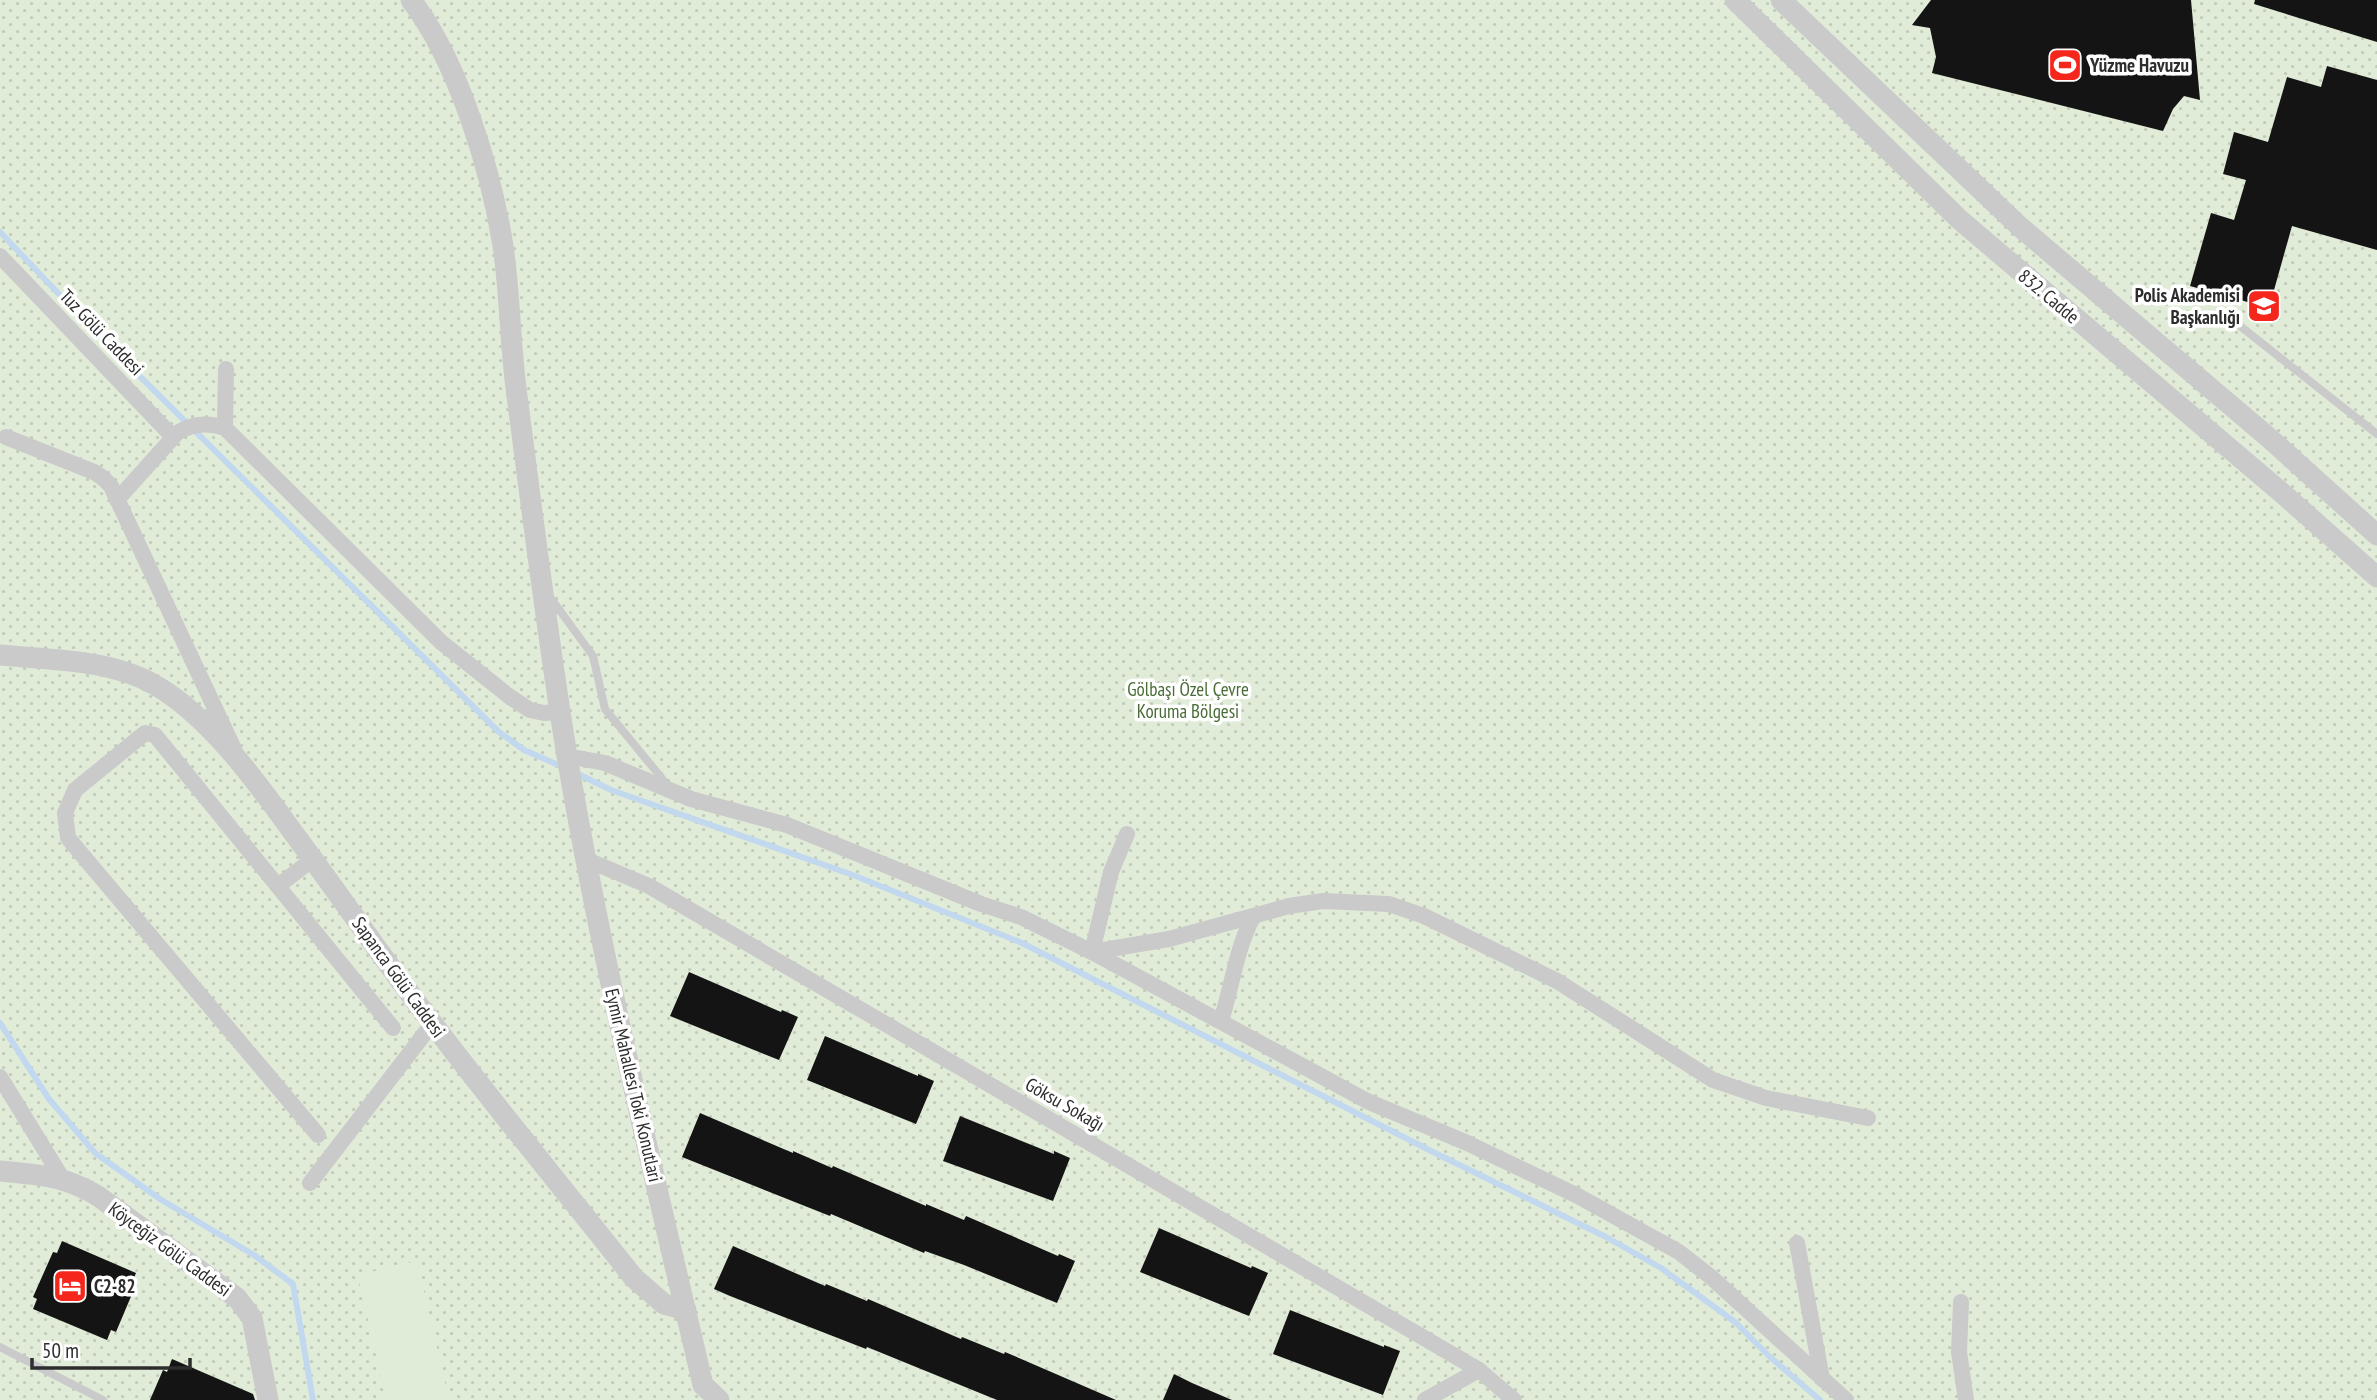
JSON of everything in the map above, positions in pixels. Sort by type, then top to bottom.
[{"type":"street","name":"Eymir Mahallesi Toki Konutlari","points":[[411,0],[441,49],[455,81],[484,163],[498,223],[514,374],[567,756],[585,859],[631,1078],[686,1310]]},
{"type":"street","name":"832. Cadde","points":[[1735,0],[1960,220],[2283,493],[2377,577]]},
{"type":"street","name":"832. Cadde","points":[[1781,0],[2019,226],[2268,438],[2377,535]]},
{"type":"street","points":[[1882,144],[1906,120]]},
{"type":"street","name":"Tuz Gölü Caddesi","points":[[0,256],[178,433]]},
{"type":"street","points":[[225,428],[226,369]]},
{"type":"street","points":[[117,500],[178,433],[203,424],[225,428],[442,642],[530,710],[560,712]]},
{"type":"street","points":[[6,437],[94,472],[111,486],[242,766]]},
{"type":"street","name":"Sapanca Gölü Caddesi","points":[[0,655],[88,664],[126,673],[155,685],[186,707],[242,766],[432,1024],[634,1278],[664,1304],[686,1310]]},
{"type":"street","points":[[318,1135],[68,838],[65,813],[75,790],[140,737],[150,733],[159,740],[393,1028]]},
{"type":"street","points":[[567,756],[605,762],[691,799],[787,825],[981,904],[1021,917],[1092,952],[1369,1102],[1465,1142],[1578,1196],[1679,1252],[1711,1276],[1846,1400]]},
{"type":"street","points":[[1092,952],[1111,872],[1127,834]]},
{"type":"street","points":[[278,886],[313,859]]},
{"type":"street","name":"Göksu Sokağı","points":[[585,859],[649,886],[1479,1370],[1514,1400]]},
{"type":"street","points":[[1092,952],[1169,939],[1289,906],[1323,901],[1389,904],[1424,916],[1557,981],[1713,1080],[1766,1098],[1868,1118]]},
{"type":"street","points":[[1220,1021],[1228,1000],[1243,936],[1253,917]]},
{"type":"street","points":[[310,1182],[432,1024]]},
{"type":"street","points":[[0,1077],[62,1178]]},
{"type":"street","name":"Köyceğiz Gölü Caddesi","points":[[0,1171],[62,1178],[74,1182],[98,1196],[237,1298],[253,1318],[268,1400]]},
{"type":"street","points":[[1797,1243],[1822,1379]]},
{"type":"street","points":[[1961,1302],[1959,1352],[1966,1400]]},
{"type":"street","points":[[686,1310],[703,1385],[719,1400]]},
{"type":"street","points":[[1425,1400],[1479,1370]]},
{"type":"lane","points":[[2235,322],[2376,431]]},
{"type":"lane","points":[[543,587],[593,656],[605,709],[674,792]]},
{"type":"lane","points":[[0,1348],[103,1400]]},
{"type":"green space","name":"Gölbaşı Özel Çevre Koruma Bölgesi","points":[[0,0],[2377,0],[2377,1400],[0,1400]]},
{"type":"green space","points":[[417,1261],[449,1400],[386,1400],[358,1275]]},
{"type":"building","name":"Yüzme Havuzu","points":[[1931,0],[2191,0],[2200,100],[2184,96],[2173,109],[2163,131],[1932,73],[1936,57],[1930,28],[1912,25]]},
{"type":"building","points":[[2255,0],[2377,0],[2377,42],[2254,4]]},
{"type":"building","points":[[2327,66],[2377,80],[2377,250],[2292,226],[2269,308],[2190,286],[2211,213],[2234,220],[2246,180],[2223,174],[2234,132],[2268,142],[2287,77],[2321,87]]},
{"type":"building","points":[[689,972],[798,1017],[779,1060],[670,1016]]},
{"type":"building","points":[[825,1036],[934,1081],[916,1124],[807,1080]]},
{"type":"building","points":[[700,1113],[926,1206],[964,1220],[966,1216],[1075,1261],[1057,1303],[682,1157]]},
{"type":"building","points":[[960,1116],[1070,1158],[1053,1201],[943,1161]]},
{"type":"building","points":[[1159,1228],[1268,1273],[1249,1316],[1140,1272]]},
{"type":"building","points":[[62,1241],[136,1273],[131,1285],[135,1287],[116,1332],[111,1330],[107,1340],[33,1309],[37,1299],[33,1297],[53,1252],[57,1253]]},
{"type":"building","points":[[733,1246],[825,1286],[826,1284],[867,1301],[868,1299],[961,1339],[962,1337],[1004,1354],[1005,1352],[1116,1400],[997,1400],[867,1347],[866,1349],[730,1296],[714,1289]]},
{"type":"building","points":[[1290,1310],[1400,1351],[1383,1395],[1273,1354]]},
{"type":"building","points":[[172,1359],[253,1394],[255,1400],[150,1400],[163,1370],[167,1372]]},
{"type":"building","points":[[1174,1374],[1192,1383],[1232,1400],[1163,1400]]},
{"type":"waterway","points":[[0,232],[93,330],[499,732],[524,750],[563,767]]},
{"type":"waterway","points":[[576,773],[611,790],[853,875],[1022,943],[1606,1237],[1661,1268],[1735,1322],[1770,1357],[1820,1400]]},
{"type":"waterway","points":[[0,1023],[49,1099],[95,1153],[160,1199],[254,1255],[293,1284],[313,1400]]},
{"type":"place","name":"Yüzme Havuzu","points":[[2065,65]]},
{"type":"place","name":"Polis Akademisi Başkanlığı","points":[[2264,306]]},
{"type":"place","name":"C2-82","points":[[70,1286]]}]
